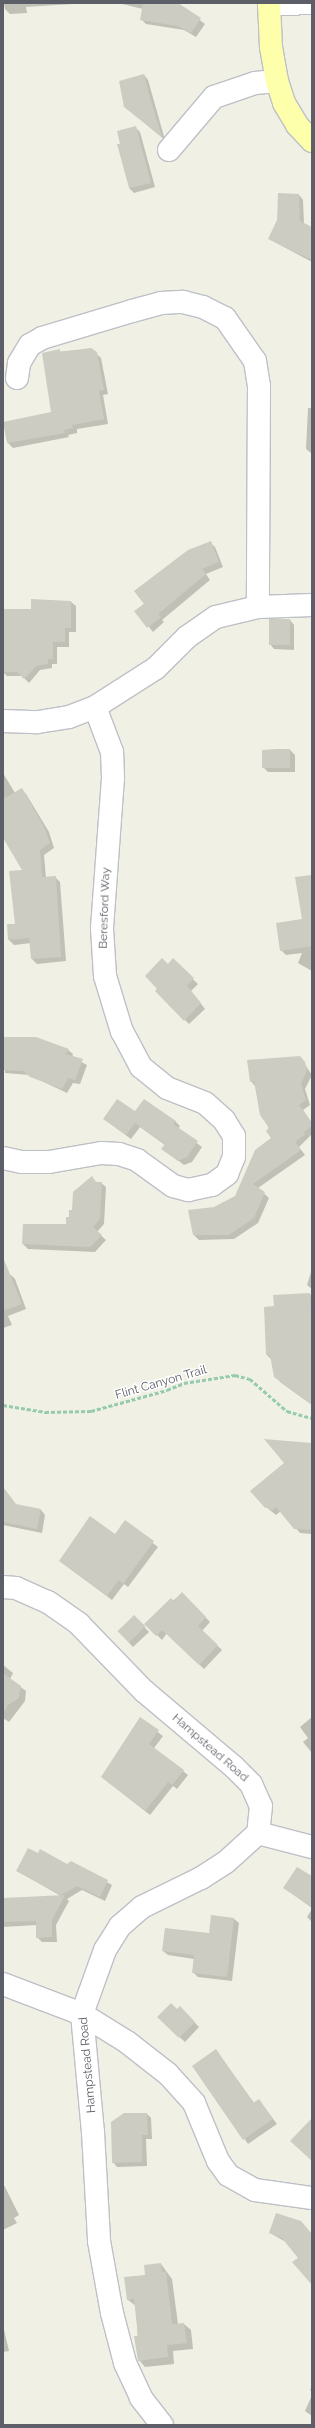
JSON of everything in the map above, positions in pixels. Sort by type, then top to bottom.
[{"type":"main road","points":[[269,4],[271,47],[277,81],[284,103],[297,125],[312,141]]},
{"type":"street","points":[[269,4],[309,3]]},
{"type":"street","points":[[169,150],[214,97],[255,83],[277,81]]},
{"type":"street","points":[[18,378],[18,363],[30,345],[42,338],[132,311],[161,303],[183,302],[203,307],[225,318],[255,361],[259,386],[258,607]]},
{"type":"street","points":[[3,721],[38,722],[69,717],[95,707],[156,668],[187,638],[216,617],[258,607],[312,605]]},
{"type":"street","name":"Beresford Way","points":[[3,1158],[22,1162],[49,1162],[101,1153],[119,1154],[137,1160],[173,1186],[188,1190],[212,1185],[227,1174],[234,1157],[234,1136],[224,1120],[205,1103],[167,1088],[141,1067],[120,1025],[105,976],[102,928],[114,778],[112,752],[95,707]]},
{"type":"street","name":"Hampstead Road","points":[[3,1587],[16,1588],[48,1602],[79,1624],[144,1691],[234,1767],[251,1784],[260,1806],[258,1833],[226,1862],[201,1878],[142,1907],[120,1926],[105,1950],[82,2014],[93,2132],[99,2241],[112,2313],[125,2363],[141,2398],[162,2425]]},
{"type":"street","points":[[258,1833],[312,1847]]},
{"type":"street","points":[[3,1984],[32,1993],[82,2014],[127,2042],[168,2074],[194,2102],[218,2161],[228,2175],[255,2190],[312,2198]]},
{"type":"path","name":"Flint Canyon Trail","points":[[3,1405],[60,1413],[91,1411],[168,1390],[184,1383],[235,1374],[250,1379],[287,1411],[312,1418]]},
{"type":"building","points":[[143,3],[178,3],[201,18],[191,33],[178,26],[140,20]]},
{"type":"building","points":[[144,74],[162,137],[124,107],[119,81]]},
{"type":"building","points":[[136,126],[151,183],[129,188],[117,144],[120,144],[117,131]]},
{"type":"building","points":[[278,193],[299,194],[300,221],[312,227],[312,260],[268,239],[277,220]]},
{"type":"building","points":[[91,348],[97,352],[104,390],[99,391],[104,419],[72,425],[73,428],[64,430],[65,433],[7,443],[3,422],[51,412],[42,353],[60,349],[60,352]]},
{"type":"building","points":[[211,541],[219,562],[202,569],[206,574],[158,614],[161,617],[147,628],[134,611],[144,604],[134,591],[188,550]]},
{"type":"building","points":[[31,599],[71,601],[71,628],[65,628],[65,642],[53,642],[53,659],[48,659],[48,664],[36,666],[24,679],[17,672],[3,672],[3,609],[31,609]]},
{"type":"building","points":[[269,619],[290,619],[290,645],[269,645]]},
{"type":"building","points":[[290,749],[290,768],[262,768],[262,750]]},
{"type":"building","points":[[22,788],[44,827],[50,843],[40,850],[42,877],[56,876],[61,957],[31,959],[29,938],[8,940],[7,924],[15,924],[9,871],[22,870],[3,838],[3,799]]},
{"type":"building","points":[[312,875],[312,946],[280,951],[276,923],[302,919],[295,877]]},
{"type":"building","points":[[162,958],[168,964],[173,958],[194,978],[187,986],[201,1003],[184,1021],[155,991],[157,989],[145,976]]},
{"type":"building","points":[[3,1037],[36,1037],[69,1049],[66,1054],[83,1059],[75,1080],[68,1078],[62,1089],[30,1077],[23,1071],[3,1070]]},
{"type":"building","points":[[300,1056],[305,1062],[307,1070],[301,1084],[306,1100],[299,1105],[312,1123],[312,1126],[304,1132],[305,1134],[295,1142],[301,1150],[253,1184],[265,1192],[254,1218],[229,1235],[193,1235],[188,1210],[214,1207],[235,1196],[255,1150],[271,1138],[266,1131],[269,1128],[260,1115],[254,1081],[250,1082],[247,1060]]},
{"type":"building","points":[[117,1099],[135,1111],[144,1099],[176,1121],[173,1124],[198,1141],[187,1157],[178,1161],[161,1149],[165,1144],[135,1123],[126,1135],[103,1119]]},
{"type":"building","points":[[92,1176],[96,1182],[102,1182],[100,1219],[93,1227],[102,1235],[90,1247],[22,1244],[23,1224],[66,1224],[66,1217],[69,1217],[69,1210],[72,1210],[73,1192]]},
{"type":"building","points":[[3,1257],[22,1304],[3,1311]]},
{"type":"building","points":[[310,1293],[312,1323],[312,1405],[274,1377],[270,1355],[266,1355],[264,1307],[274,1306],[273,1295]]},
{"type":"building","points":[[264,1439],[312,1443],[312,1530],[294,1529],[276,1507],[271,1511],[267,1507],[265,1508],[250,1491],[284,1463]]},
{"type":"building","points":[[3,1487],[16,1504],[41,1509],[37,1529],[3,1522]]},
{"type":"building","points":[[90,1516],[115,1534],[125,1520],[154,1541],[123,1584],[119,1580],[107,1596],[59,1561]]},
{"type":"building","points":[[182,1592],[206,1617],[198,1626],[218,1645],[199,1665],[162,1630],[156,1636],[144,1624],[171,1598],[174,1601]]},
{"type":"building","points":[[134,1615],[145,1626],[129,1643],[118,1631]]},
{"type":"building","points":[[3,1673],[21,1686],[18,1699],[8,1705],[3,1714]]},
{"type":"building","points":[[140,1717],[159,1730],[149,1744],[184,1770],[172,1785],[168,1782],[145,1811],[101,1777]]},
{"type":"building","points":[[28,1848],[38,1853],[40,1849],[67,1864],[71,1861],[108,1880],[100,1897],[77,1886],[61,1895],[16,1871]]},
{"type":"building","points":[[297,1867],[312,1876],[312,1907],[283,1888]]},
{"type":"building","points":[[65,1895],[52,1920],[52,1937],[36,1938],[36,1921],[3,1922],[3,1898]]},
{"type":"building","points":[[211,1915],[234,1918],[227,1977],[192,1973],[194,1955],[162,1951],[165,1928],[209,1933]]},
{"type":"building","points":[[171,2003],[177,2009],[180,2006],[195,2022],[179,2038],[157,2017]]},
{"type":"building","points":[[216,2049],[253,2103],[259,2099],[273,2119],[243,2140],[192,2066]]},
{"type":"building","points":[[124,2113],[147,2113],[148,2135],[142,2135],[142,2162],[112,2163],[111,2122]]},
{"type":"building","points":[[312,2118],[312,2161],[290,2141]]},
{"type":"building","points":[[276,2213],[301,2221],[312,2234],[312,2285],[292,2262],[298,2258],[282,2238],[269,2233]]},
{"type":"building","points":[[161,2263],[162,2272],[166,2271],[172,2324],[184,2323],[187,2343],[167,2345],[168,2357],[138,2361],[134,2336],[138,2336],[134,2299],[127,2300],[124,2277],[145,2275],[144,2265]]}]
